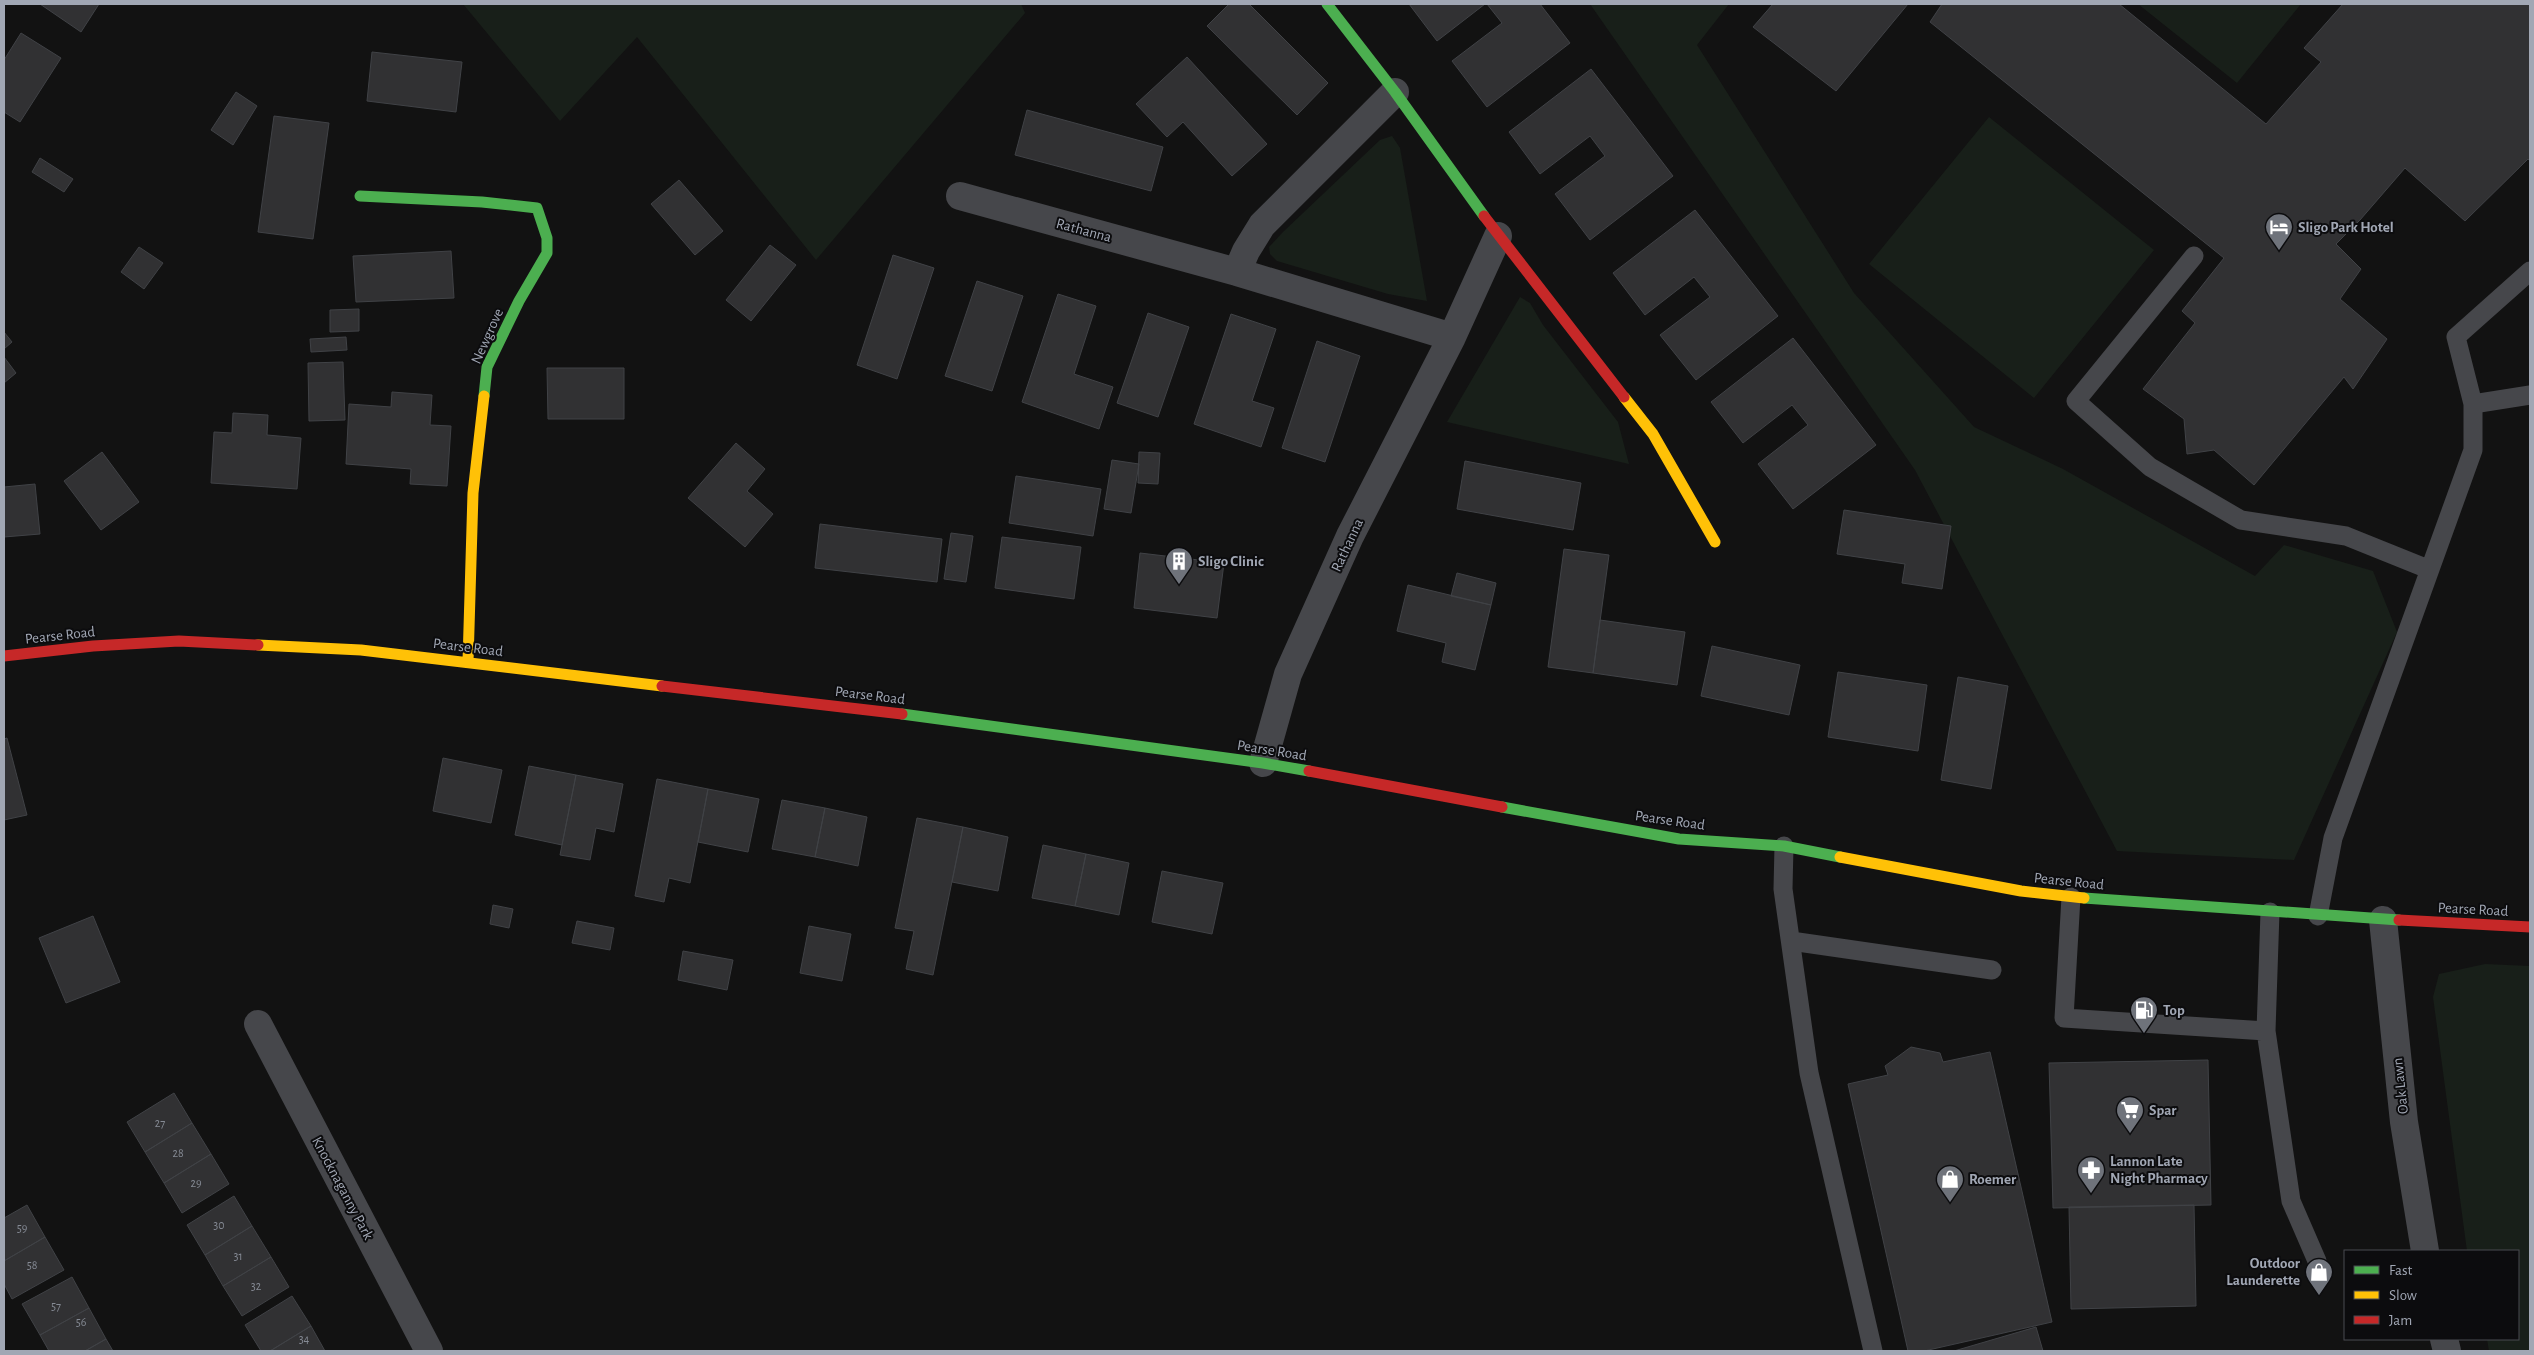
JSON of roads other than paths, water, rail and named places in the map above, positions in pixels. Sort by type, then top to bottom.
[{"type":"main road","points":[[1327,4],[1395,92],[1498,236],[1654,434],[1715,542]]},
{"type":"main road","name":"Newgrove","points":[[360,196],[482,202],[537,208],[547,238],[547,253],[519,301],[487,366],[472,493],[468,662]]},
{"type":"main road","name":"Pearse Road","points":[[4,656],[93,646],[179,641],[361,650],[950,720],[1263,763],[1679,839],[1784,846],[2021,891],[2071,898],[2318,916],[2530,927]]},
{"type":"street","points":[[1237,272],[1246,251],[1262,225],[1395,92]]},
{"type":"street","name":"Rathanna","points":[[960,196],[1237,272],[1452,337]]},
{"type":"street","name":"Rathanna","points":[[1263,763],[1288,674],[1350,536],[1452,337],[1498,236]]},
{"type":"street","name":"Oak Lawn","points":[[2383,920],[2404,1122],[2425,1250]]},
{"type":"street","name":"Knocknaganny Park","points":[[258,1024],[429,1351]]},
{"type":"lane","points":[[2194,256],[2076,401],[2150,467],[2241,520],[2346,536],[2428,569]]},
{"type":"lane","points":[[2318,916],[2333,838],[2428,569],[2473,450],[2473,404],[2456,337],[2530,271]]},
{"type":"lane","points":[[2473,404],[2530,394]]},
{"type":"lane","points":[[1784,846],[1783,889],[1809,1074],[1873,1351]]},
{"type":"lane","points":[[2071,898],[2064,1018],[2266,1031]]},
{"type":"lane","points":[[2270,912],[2266,1031],[2291,1201],[2317,1261]]},
{"type":"lane","points":[[1791,941],[1992,970]]},
{"type":"place","name":"Sligo Park Hotel","points":[[2279,251]]},
{"type":"place","name":"Sligo Clinic","points":[[1179,585]]},
{"type":"place","name":"Top","points":[[2144,1034]]},
{"type":"place","name":"Spar","points":[[2130,1134]]},
{"type":"place","name":"Lannon Late Night Pharmacy","points":[[2091,1194]]},
{"type":"place","name":"Roemer","points":[[1950,1203]]},
{"type":"place","name":"Outdoor Launderette","points":[[2319,1296]]}]
